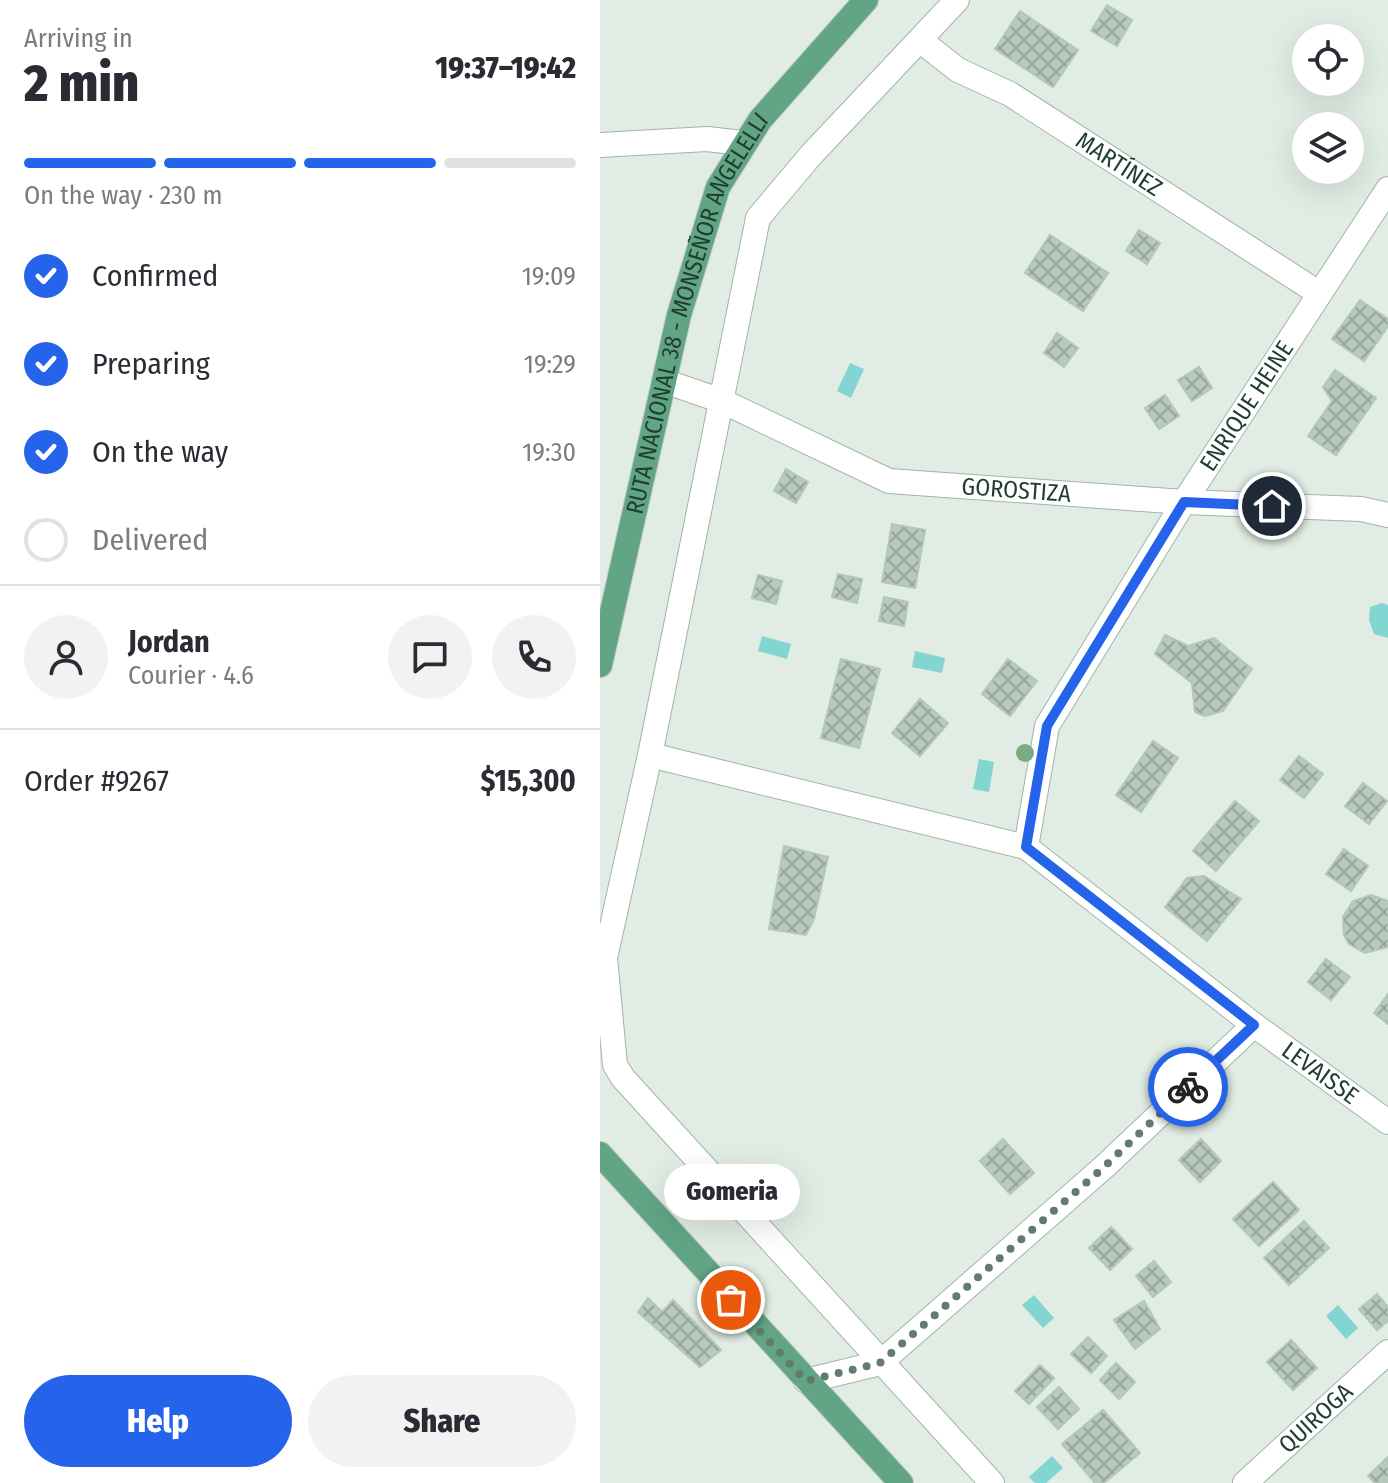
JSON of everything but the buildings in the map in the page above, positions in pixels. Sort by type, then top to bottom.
[{"type":"main road","name":"RUTA NACIONAL 38 - MONSEÑOR ANGELELLI","points":[[600,665],[664,381],[707,215],[718,187],[743,143],[866,0]]},
{"type":"main road","points":[[600,1154],[901,1483]]},
{"type":"street","points":[[957,0],[763,210],[605,958],[615,1065],[880,1363],[992,1483]]},
{"type":"street","name":"MARTÍNEZ","points":[[921,41],[958,70],[1010,94],[1317,292]]},
{"type":"street","points":[[600,145],[707,139],[743,143]]},
{"type":"street","name":"ENRIQUE HEINE","points":[[1026,847],[1047,726],[1317,292],[1388,189]]},
{"type":"street","name":"GOROSTIZA","points":[[664,381],[722,401],[889,481],[1184,502],[1361,509],[1388,515]]},
{"type":"street","points":[[650,755],[1026,847]]},
{"type":"street","name":"LEVAISSE","points":[[1026,847],[1254,1025],[1388,1122]]},
{"type":"street","points":[[806,1381],[880,1363],[1104,1167],[1254,1025]]},
{"type":"street","name":"QUIROGA","points":[[1245,1483],[1388,1352]]},
{"type":"water","points":[[850,363],[864,369],[851,398],[837,391]]},
{"type":"water","points":[[1382,603],[1388,605],[1388,638],[1374,634],[1369,620],[1370,607]]},
{"type":"water","points":[[762,636],[791,644],[787,659],[758,651]]},
{"type":"water","points":[[915,651],[945,658],[942,673],[912,667]]},
{"type":"water","points":[[979,759],[994,762],[989,792],[973,789]]},
{"type":"water","points":[[1034,1295],[1054,1318],[1043,1328],[1022,1305]]},
{"type":"water","points":[[1338,1305],[1358,1328],[1346,1339],[1326,1316]]},
{"type":"water","points":[[1052,1456],[1063,1468],[1046,1483],[1035,1483],[1029,1477]]},
{"type":"way so far","points":[[731,1300],[806,1381],[880,1363],[1104,1167],[1188,1087]]},
{"type":"place","name":"Gomeria","points":[[731,1300]]},
{"type":"route","points":[[1188,1087],[1254,1025],[1026,847],[1029,816],[1047,726],[1184,502],[1272,506]]}]
